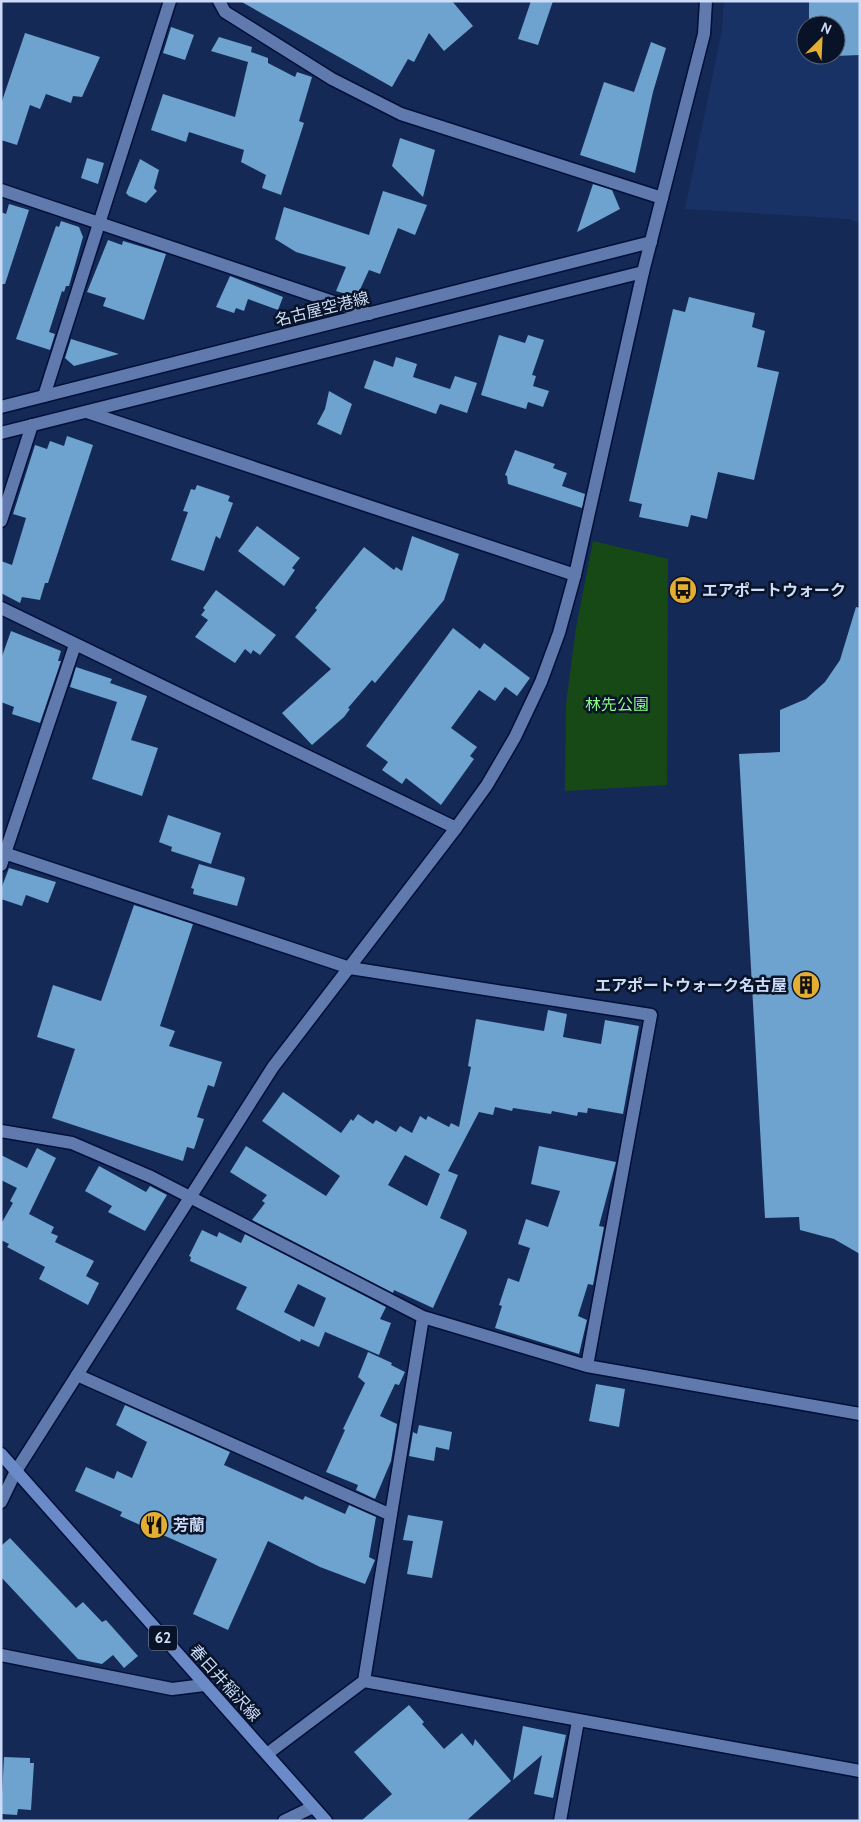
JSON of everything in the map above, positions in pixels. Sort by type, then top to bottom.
[{"type":"main road","name":"春日井稲沢線","points":[[1,1454],[326,1821]]},
{"type":"street","points":[[44,396],[170,1]]},
{"type":"street","points":[[1,1502],[16,1471],[273,1067],[456,828],[487,785],[523,721],[541,682],[559,633],[575,575],[643,272],[704,34],[706,1]]},
{"type":"street","points":[[225,5],[332,79],[401,114],[662,198]]},
{"type":"street","points":[[1,190],[369,314]]},
{"type":"street","name":"名古屋空港線","points":[[1,407],[651,242]]},
{"type":"street","points":[[1,433],[643,272]]},
{"type":"street","points":[[87,412],[575,575]]},
{"type":"street","points":[[1,522],[32,425]]},
{"type":"street","points":[[1,608],[456,828]]},
{"type":"street","points":[[75,645],[3,857],[350,968],[651,1016],[587,1366]]},
{"type":"street","points":[[1,1131],[72,1143],[151,1177],[188,1198],[423,1317],[587,1366],[860,1414]]},
{"type":"street","points":[[267,1754],[364,1681],[423,1317]]},
{"type":"street","points":[[77,1376],[391,1515]]},
{"type":"street","points":[[1,1655],[172,1690],[204,1685]]},
{"type":"street","points":[[364,1681],[860,1771]]},
{"type":"street","points":[[560,1821],[578,1721]]},
{"type":"street","points":[[284,1821],[313,1807]]},
{"type":"shaded area","points":[[724,1],[860,1],[860,224],[849,219],[685,209],[722,30]]},
{"type":"green space","name":"林先公園","points":[[593,541],[668,559],[667,785],[565,791],[566,704],[576,628]]},
{"type":"building","points":[[240,1],[452,1],[473,26],[444,51],[429,33],[414,62],[408,59],[392,87]]},
{"type":"building","points":[[531,1],[553,1],[538,45],[518,39]]},
{"type":"building","points":[[809,1],[860,1],[860,55],[846,56],[846,15],[809,15]]},
{"type":"building","points":[[171,27],[194,35],[185,60],[163,53]]},
{"type":"building","points":[[25,33],[100,57],[82,97],[73,96],[71,103],[46,94],[40,109],[30,105],[17,145],[1,140],[1,104]]},
{"type":"building","points":[[219,37],[252,47],[251,52],[268,58],[268,63],[295,77],[297,72],[312,77],[299,121],[304,123],[281,195],[262,188],[266,175],[241,162],[244,150],[189,132],[186,142],[151,130],[163,94],[235,117],[249,58],[248,62],[211,51]]},
{"type":"building","points":[[651,42],[666,48],[653,92],[635,173],[580,155],[604,82],[634,92]]},
{"type":"building","points":[[400,138],[435,150],[423,197],[392,166]]},
{"type":"building","points":[[87,158],[104,163],[98,184],[81,178]]},
{"type":"building","points":[[140,159],[159,170],[154,188],[157,191],[146,203],[126,193]]},
{"type":"building","points":[[593,184],[612,190],[620,209],[577,232]]},
{"type":"building","points":[[383,191],[427,205],[415,235],[398,228],[380,274],[369,270],[358,294],[349,295],[336,291],[346,267],[296,252],[275,239],[284,207],[369,235]]},
{"type":"building","points":[[9,204],[29,210],[5,284],[1,284],[1,212],[6,214]]},
{"type":"building","points":[[61,221],[79,227],[83,237],[69,286],[66,286],[64,292],[62,291],[49,332],[55,334],[50,350],[16,339],[56,226],[59,227]]},
{"type":"building","points":[[108,240],[122,245],[123,241],[166,254],[144,320],[103,306],[106,298],[87,292]]},
{"type":"building","points":[[230,276],[283,297],[278,310],[248,299],[244,311],[236,308],[234,313],[216,307]]},
{"type":"building","points":[[689,297],[755,313],[752,327],[765,331],[757,367],[779,372],[754,480],[718,472],[707,519],[691,515],[688,527],[639,517],[642,504],[629,501],[673,309],[685,312]]},
{"type":"building","points":[[499,335],[525,343],[528,335],[544,340],[532,375],[536,376],[533,386],[549,391],[543,407],[528,402],[526,409],[481,395]]},
{"type":"building","points":[[71,339],[119,354],[74,366],[65,358]]},
{"type":"building","points":[[396,357],[417,364],[413,377],[450,389],[455,376],[477,383],[467,413],[440,404],[436,414],[364,388],[374,360],[393,367]]},
{"type":"building","points":[[329,391],[352,404],[341,435],[317,424],[325,409]]},
{"type":"building","points":[[67,436],[93,445],[48,583],[45,583],[40,600],[22,597],[20,603],[1,593],[1,561],[12,565],[26,518],[13,514],[35,445],[47,449],[50,441],[64,446]]},
{"type":"building","points":[[515,450],[555,464],[553,468],[567,473],[562,486],[585,494],[582,508],[508,484],[507,476],[505,475]]},
{"type":"building","points":[[197,485],[230,496],[228,501],[233,503],[220,539],[216,536],[204,571],[171,560],[188,512],[183,511],[191,489],[195,490]]},
{"type":"building","points":[[257,526],[300,558],[292,568],[295,570],[284,586],[238,551]]},
{"type":"building","points":[[412,536],[459,554],[444,600],[375,683],[372,680],[348,708],[350,709],[344,717],[312,745],[282,713],[331,669],[295,637],[317,610],[315,608],[364,547],[394,570],[396,567],[402,571]]},
{"type":"building","points":[[216,590],[276,635],[260,655],[253,650],[251,654],[245,649],[235,663],[195,637],[208,620],[201,615],[205,610],[203,608]]},
{"type":"building","name":"エアポートウォーク名古屋","points":[[856,607],[860,608],[860,1254],[834,1239],[800,1230],[799,1217],[765,1218],[739,754],[780,752],[780,710],[806,699],[825,682],[840,660]]},
{"type":"building","points":[[453,628],[480,649],[484,643],[530,678],[517,696],[505,687],[495,701],[479,690],[451,728],[477,747],[470,756],[474,759],[441,805],[406,778],[402,784],[382,770],[388,762],[366,746]]},
{"type":"building","points":[[11,631],[61,651],[58,661],[61,661],[40,723],[12,714],[14,707],[1,702],[1,659]]},
{"type":"building","points":[[76,667],[112,679],[110,683],[147,696],[131,740],[158,748],[142,796],[92,779],[117,702],[70,687]]},
{"type":"building","points":[[168,815],[221,833],[211,864],[171,851],[172,847],[159,842]]},
{"type":"building","points":[[199,864],[244,877],[237,906],[193,894],[194,889],[191,888]]},
{"type":"building","points":[[9,868],[56,882],[48,903],[26,895],[22,906],[1,899],[1,889]]},
{"type":"building","points":[[134,905],[193,924],[160,1026],[175,1031],[169,1046],[222,1062],[214,1087],[208,1085],[197,1117],[204,1119],[194,1149],[187,1147],[183,1161],[52,1118],[75,1049],[37,1037],[53,985],[101,1001]]},
{"type":"building","points":[[548,1010],[567,1014],[563,1037],[601,1044],[605,1020],[639,1026],[623,1114],[588,1108],[587,1113],[578,1112],[577,1116],[552,1111],[551,1114],[513,1108],[512,1111],[495,1107],[493,1115],[479,1112],[448,1171],[458,1175],[440,1218],[466,1230],[467,1233],[433,1308],[394,1290],[393,1293],[252,1220],[265,1203],[262,1201],[267,1195],[230,1172],[246,1146],[326,1196],[340,1176],[262,1121],[283,1092],[341,1133],[351,1119],[353,1121],[358,1114],[373,1124],[376,1120],[396,1132],[400,1126],[412,1133],[420,1116],[426,1120],[428,1116],[449,1127],[451,1123],[459,1127],[471,1067],[468,1066],[476,1019],[544,1031]],"holes":[[[405,1155],[440,1174],[427,1206],[388,1185]]]},
{"type":"building","points":[[539,1146],[616,1162],[599,1226],[604,1227],[593,1285],[588,1284],[578,1316],[587,1320],[579,1354],[495,1328],[502,1306],[499,1305],[508,1278],[519,1282],[530,1248],[518,1244],[526,1219],[548,1227],[560,1191],[531,1184]]},
{"type":"building","points":[[37,1148],[56,1158],[29,1214],[54,1227],[51,1233],[58,1236],[55,1242],[94,1261],[86,1276],[99,1283],[88,1305],[39,1279],[45,1267],[7,1247],[9,1244],[1,1240],[1,1224],[13,1203],[10,1201],[17,1188],[1,1180],[1,1155],[27,1168]]},
{"type":"building","points":[[99,1166],[146,1192],[150,1186],[167,1195],[145,1231],[108,1212],[112,1206],[85,1191]]},
{"type":"building","points":[[202,1230],[217,1237],[219,1232],[241,1243],[245,1234],[386,1307],[380,1319],[391,1323],[379,1355],[323,1331],[325,1332],[319,1347],[301,1339],[300,1342],[236,1309],[247,1287],[190,1261],[191,1257],[189,1256]],"holes":[[[298,1284],[326,1298],[314,1327],[284,1312]]]},
{"type":"building","points":[[368,1352],[392,1363],[391,1365],[405,1372],[399,1385],[395,1384],[380,1416],[397,1424],[391,1461],[375,1499],[356,1490],[358,1485],[326,1472],[345,1430],[343,1429],[365,1383],[358,1377]]},
{"type":"building","points":[[596,1384],[625,1389],[619,1427],[589,1421]]},
{"type":"building","points":[[125,1405],[230,1452],[224,1465],[303,1500],[305,1496],[345,1514],[349,1505],[376,1517],[369,1557],[375,1560],[365,1584],[320,1567],[268,1541],[228,1630],[193,1614],[217,1559],[120,1516],[122,1512],[75,1491],[86,1467],[114,1479],[117,1471],[132,1478],[147,1442],[116,1425]]},
{"type":"building","points":[[419,1425],[452,1432],[449,1450],[436,1447],[434,1461],[409,1456],[413,1432],[417,1434]]},
{"type":"building","points":[[408,1515],[443,1521],[432,1578],[407,1574],[413,1541],[403,1540]]},
{"type":"building","points":[[10,1538],[76,1608],[83,1602],[102,1622],[106,1620],[138,1656],[124,1668],[113,1655],[102,1664],[78,1659],[1,1577],[1,1546]]},
{"type":"building","points":[[409,1705],[424,1722],[422,1724],[444,1749],[462,1733],[473,1746],[475,1739],[511,1781],[466,1821],[361,1821],[392,1794],[354,1752]]},
{"type":"building","points":[[523,1726],[566,1735],[553,1798],[534,1794],[542,1755],[513,1780]]},
{"type":"building","points":[[4,1757],[30,1758],[30,1763],[34,1763],[31,1810],[18,1809],[17,1815],[1,1814]]},
{"type":"place","name":"エアポートウォーク","points":[[683,590]]},
{"type":"place","name":"エアポートウォーク名古屋","points":[[806,985]]},
{"type":"place","name":"芳蘭","points":[[154,1525]]}]
